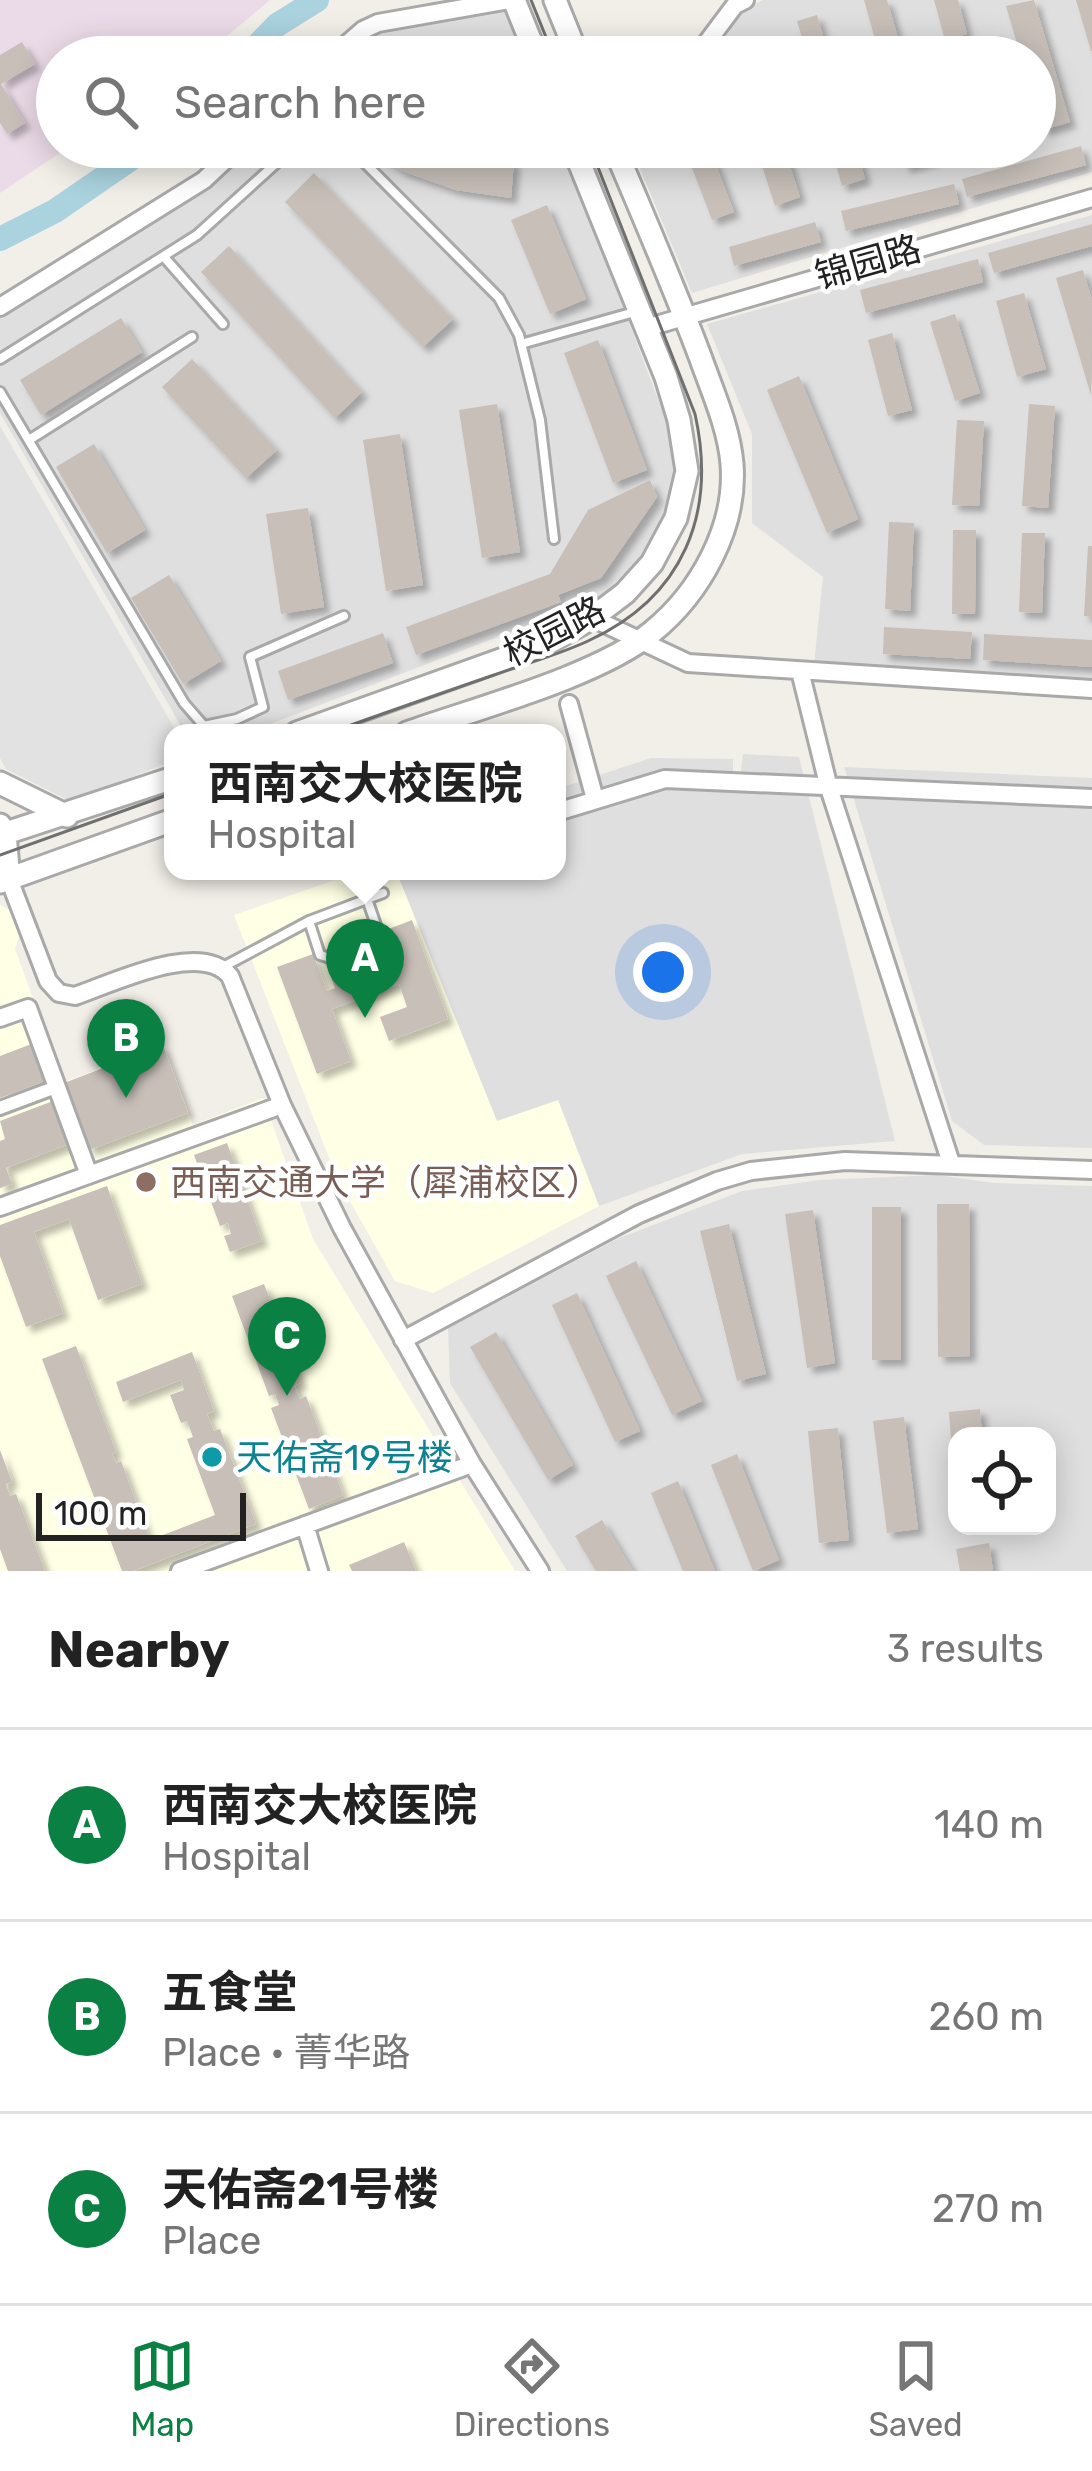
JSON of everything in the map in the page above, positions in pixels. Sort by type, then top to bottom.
[{"type":"street","points":[[356,36],[378,23],[512,0],[528,36]]},
{"type":"street","points":[[555,0],[570,36]]},
{"type":"street","points":[[712,36],[735,5],[745,0]]},
{"type":"street","points":[[0,307],[217,168]]},
{"type":"street","name":"校园路","points":[[322,724],[545,644],[592,618],[625,593],[652,563],[676,518],[687,471],[679,420],[581,168]]},
{"type":"street","name":"校园路","points":[[432,724],[556,680],[651,634],[703,573],[723,532],[732,464],[722,418],[623,168]]},
{"type":"street","name":"锦园路","points":[[642,319],[684,314],[1092,199]]},
{"type":"street","points":[[592,618],[688,663],[1092,688]]},
{"type":"street","points":[[800,671],[829,788],[951,1163]]},
{"type":"street","points":[[569,704],[595,799]]},
{"type":"street","points":[[566,809],[665,779],[1092,798]]},
{"type":"street","points":[[164,781],[67,816],[2,832],[3,876],[50,985],[59,993],[75,996],[186,960],[223,968],[237,988],[282,1105],[342,1228],[472,1464],[540,1571]]},
{"type":"street","points":[[0,783],[67,816]]},
{"type":"street","points":[[3,876],[164,823]]},
{"type":"street","points":[[0,1018],[28,1008],[89,1175]]},
{"type":"street","points":[[0,1108],[56,1087]]},
{"type":"street","points":[[0,1207],[282,1105]]},
{"type":"street","points":[[403,1340],[639,1214],[717,1180],[751,1171],[808,1163],[1092,1170]]},
{"type":"street","points":[[186,1570],[472,1464]]},
{"type":"street","points":[[304,1525],[320,1571]]},
{"type":"lane","points":[[0,359],[197,235],[271,168]]},
{"type":"lane","points":[[370,168],[500,298],[521,344],[540,420],[554,538]]},
{"type":"lane","points":[[164,257],[223,324]]},
{"type":"lane","points":[[521,344],[642,319]]},
{"type":"lane","points":[[29,440],[192,337]]},
{"type":"lane","points":[[0,392],[184,703],[203,724]]},
{"type":"lane","points":[[210,724],[237,719],[263,706],[250,657],[344,616]]},
{"type":"lane","points":[[223,968],[309,921],[383,893]]},
{"type":"lane","points":[[309,921],[320,955],[333,959],[374,943],[377,928],[367,899]]},
{"type":"shaded area","points":[[0,0],[270,0],[227,36],[36,36],[38,168],[0,193]]},
{"type":"shaded area","points":[[763,0],[1092,0],[1092,172],[692,293],[640,168],[1056,168],[1056,36],[718,36],[738,12]]},
{"type":"shaded area","points":[[508,6],[520,36],[368,36],[376,30]]},
{"type":"shaded area","points":[[226,168],[571,168],[670,431],[676,469],[662,518],[638,564],[594,600],[270,724],[180,724],[0,413],[0,317],[205,188]]},
{"type":"shaded area","points":[[1092,215],[1092,678],[814,664],[823,577],[752,523],[752,434],[707,324]]},
{"type":"shaded area","points":[[0,426],[172,724],[164,724],[164,764],[72,802],[6,769],[0,758]]},
{"type":"shaded area","points":[[743,754],[799,757],[895,1141],[742,1154],[599,1206],[558,1101],[497,1122],[400,880],[566,880],[566,786],[651,758],[733,759],[733,771],[741,772]]},
{"type":"shaded area","points":[[844,767],[1092,778],[1092,1148],[984,1145],[952,1121]]},
{"type":"shaded area","points":[[335,880],[400,880],[497,1121],[558,1100],[599,1206],[433,1293],[395,1281],[337,1178],[234,915]]},
{"type":"shaded area","name":"西南交通大学（犀浦校区）","points":[[0,905],[10,910],[21,931],[15,949],[64,1082],[163,1045],[193,1125],[263,1098],[313,1239],[515,1571],[0,1571]]},
{"type":"shaded area","points":[[937,1175],[994,1183],[1092,1186],[1092,1571],[567,1571],[450,1383],[448,1328],[619,1238],[742,1191],[819,1180]]},
{"type":"building","points":[[864,0],[887,0],[897,36],[874,36]]},
{"type":"building","points":[[934,0],[958,0],[967,34],[944,36]]},
{"type":"building","points":[[1034,0],[1045,36],[1015,36],[1006,6]]},
{"type":"building","points":[[1076,0],[1092,0],[1092,51],[1091,51]]},
{"type":"building","points":[[817,15],[823,36],[802,36],[797,21]]},
{"type":"building","points":[[22,42],[35,64],[1,84],[25,123],[7,134],[0,123],[0,55]]},
{"type":"building","points":[[1056,75],[1070,122],[1056,126]]},
{"type":"building","points":[[1081,146],[1086,165],[967,197],[962,179],[1002,168],[1056,168],[1056,153]]},
{"type":"building","points":[[397,168],[513,168],[511,198],[456,190]]},
{"type":"building","points":[[692,168],[717,168],[734,212],[712,220]]},
{"type":"building","points":[[763,168],[791,168],[800,197],[775,206]]},
{"type":"building","points":[[837,168],[862,168],[865,179],[842,186]]},
{"type":"building","points":[[314,173],[453,319],[423,347],[285,202]]},
{"type":"building","points":[[954,184],[959,204],[846,231],[841,211]]},
{"type":"building","points":[[547,205],[586,299],[550,314],[511,220]]},
{"type":"building","points":[[815,222],[821,242],[734,266],[729,247]]},
{"type":"building","points":[[1092,224],[1092,246],[994,273],[988,253]]},
{"type":"building","points":[[229,246],[362,392],[335,418],[201,272]]},
{"type":"building","points":[[978,259],[983,282],[866,313],[860,290]]},
{"type":"building","points":[[1083,270],[1092,300],[1091,395],[1056,278]]},
{"type":"building","points":[[1024,293],[1046,369],[1017,377],[996,301]]},
{"type":"building","points":[[955,314],[980,393],[955,401],[930,322]]},
{"type":"building","points":[[121,318],[142,352],[41,415],[20,380]]},
{"type":"building","points":[[892,333],[912,410],[888,416],[868,340]]},
{"type":"building","points":[[598,340],[647,470],[613,483],[564,353]]},
{"type":"building","points":[[192,359],[277,450],[246,478],[162,387]]},
{"type":"building","points":[[799,376],[858,519],[827,533],[767,390]]},
{"type":"building","points":[[497,404],[520,552],[482,558],[459,410]]},
{"type":"building","points":[[1029,404],[1055,406],[1048,508],[1022,506]]},
{"type":"building","points":[[957,420],[984,421],[979,506],[952,505]]},
{"type":"building","points":[[400,434],[423,585],[386,591],[363,440]]},
{"type":"building","points":[[94,444],[145,530],[107,553],[56,467]]},
{"type":"building","points":[[650,480],[657,497],[601,578],[558,595],[561,602],[416,655],[406,627],[550,574],[588,510]]},
{"type":"building","points":[[308,508],[324,607],[281,614],[266,514]]},
{"type":"building","points":[[889,522],[914,523],[910,611],[885,609]]},
{"type":"building","points":[[953,530],[976,530],[975,614],[952,614]]},
{"type":"building","points":[[1022,533],[1045,533],[1042,613],[1019,612]]},
{"type":"building","points":[[1088,546],[1092,546],[1092,617],[1084,616]]},
{"type":"building","points":[[169,575],[221,661],[183,684],[131,598]]},
{"type":"building","points":[[884,627],[972,632],[970,659],[883,654]]},
{"type":"building","points":[[383,633],[393,663],[288,700],[278,671]]},
{"type":"building","points":[[984,634],[1092,640],[1092,667],[983,660]]},
{"type":"building","points":[[412,920],[448,1019],[389,1041],[380,1017],[407,1007],[399,984],[332,1009],[351,1061],[317,1074],[277,967],[313,954],[327,991],[335,988],[326,964],[374,946],[382,968],[393,964],[381,932]]},
{"type":"building","points":[[34,1043],[45,1081],[0,1098],[0,1056]]},
{"type":"building","points":[[163,1045],[188,1113],[89,1150],[64,1083]]},
{"type":"building","points":[[53,1101],[69,1144],[6,1168],[12,1184],[0,1188],[0,1141],[5,1139],[0,1121]]},
{"type":"building","points":[[227,1143],[262,1241],[230,1252],[224,1236],[231,1234],[228,1223],[220,1226],[194,1155]]},
{"type":"building","points":[[107,1186],[142,1284],[98,1300],[69,1219],[34,1232],[63,1313],[26,1327],[0,1256],[0,1225]]},
{"type":"building","points":[[937,1204],[969,1204],[970,1356],[938,1357]]},
{"type":"building","points":[[872,1207],[901,1207],[901,1360],[872,1360]]},
{"type":"building","points":[[813,1210],[835,1363],[807,1368],[785,1214]]},
{"type":"building","points":[[729,1224],[766,1374],[737,1381],[700,1231]]},
{"type":"building","points":[[636,1261],[702,1401],[672,1415],[606,1276]]},
{"type":"building","points":[[264,1284],[301,1383],[295,1386],[300,1399],[306,1396],[343,1495],[309,1509],[271,1408],[279,1405],[275,1394],[269,1396],[232,1296]]},
{"type":"building","points":[[577,1293],[640,1431],[615,1442],[552,1305]]},
{"type":"building","points":[[496,1332],[573,1465],[548,1480],[470,1347]]},
{"type":"building","name":"天佑斋19号楼","points":[[76,1346],[116,1452],[112,1454],[116,1463],[121,1461],[150,1540],[215,1515],[187,1439],[193,1437],[187,1421],[181,1423],[170,1395],[184,1390],[181,1380],[123,1402],[116,1382],[192,1352],[214,1411],[207,1414],[214,1431],[220,1429],[256,1524],[133,1571],[122,1571],[42,1359]]},
{"type":"building","points":[[980,1409],[981,1427],[950,1427],[949,1412]]},
{"type":"building","points":[[904,1417],[918,1529],[887,1533],[873,1421]]},
{"type":"building","points":[[838,1428],[849,1540],[819,1543],[808,1431]]},
{"type":"building","points":[[0,1450],[12,1482],[6,1484],[10,1496],[16,1494],[45,1571],[8,1571],[0,1549]]},
{"type":"building","points":[[737,1454],[779,1560],[753,1571],[711,1465]]},
{"type":"building","points":[[678,1481],[715,1571],[683,1571],[651,1493]]},
{"type":"building","points":[[602,1520],[633,1571],[596,1571],[575,1536]]},
{"type":"building","points":[[404,1542],[416,1571],[352,1571],[349,1565]]},
{"type":"building","points":[[989,1543],[993,1571],[960,1571],[956,1549]]},
{"type":"waterway","points":[[266,36],[317,0]]},
{"type":"waterway","points":[[0,239],[55,211],[117,168]]},
{"type":"tram line","points":[[531,0],[546,36]]},
{"type":"tram line","points":[[355,724],[588,641],[648,601],[686,548],[701,485],[695,414],[598,168]]},
{"type":"tram line","points":[[0,855],[164,796]]},
{"type":"place","name":"西南交大校医院","points":[[365,1018]]},
{"type":"place","name":"五食堂","points":[[126,1098]]},
{"type":"place","name":"西南交通大学（犀浦校区）","points":[[146,1182]]},
{"type":"place","name":"天佑斋21号楼","points":[[287,1396]]},
{"type":"place","name":"天佑斋19号楼","points":[[212,1457]]}]
